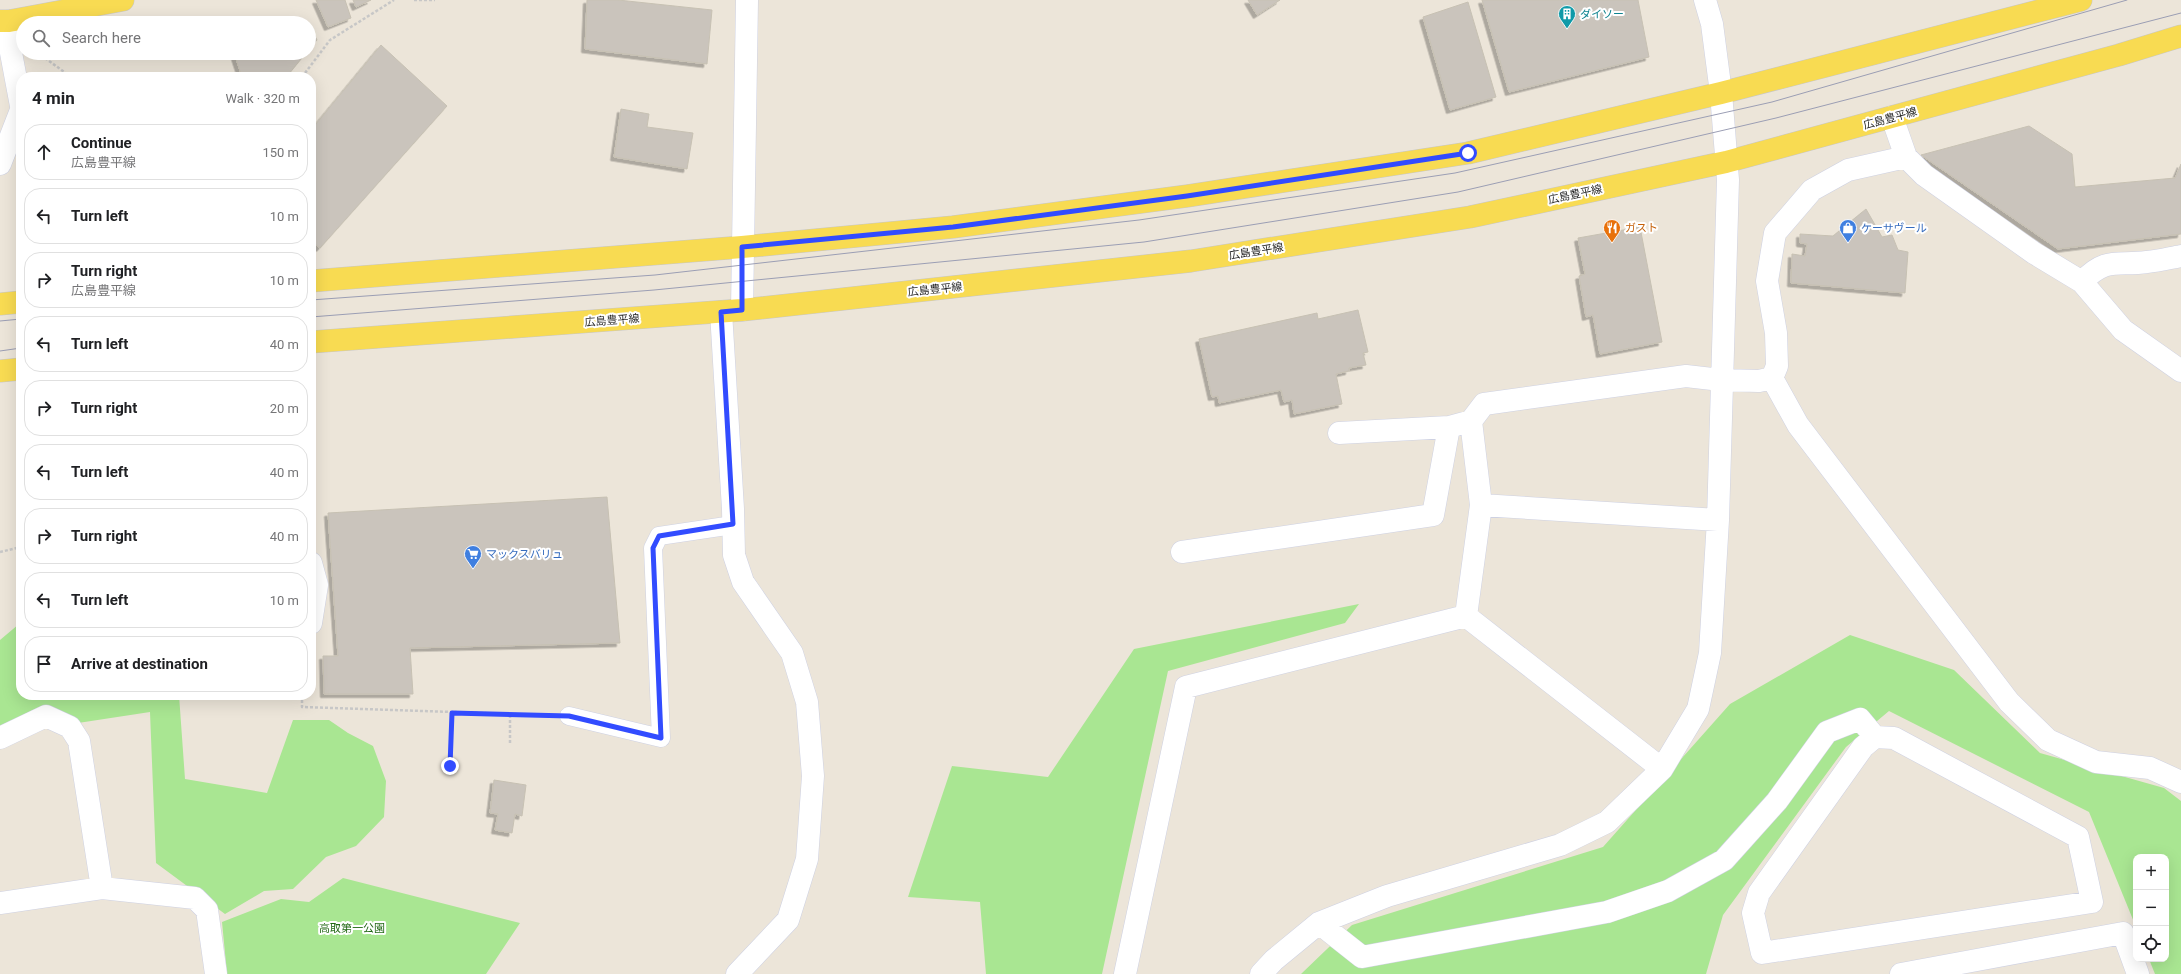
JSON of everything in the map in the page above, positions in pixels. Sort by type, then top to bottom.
[{"type":"main road","points":[[33,16],[123,0]]},
{"type":"main road","points":[[316,281],[742,247],[953,227],[1156,200],[1468,153],[1721,93],[2081,0]]},
{"type":"main road","points":[[5,21],[16,19]]},
{"type":"main road","name":"広島豊平線","points":[[316,342],[732,311],[1191,261],[1470,217],[1726,162],[2119,55],[2181,36]]},
{"type":"main road","points":[[0,304],[16,302]]},
{"type":"main road","points":[[0,372],[16,370]]},
{"type":"street","points":[[737,974],[788,920],[807,859],[813,776],[807,702],[792,653],[743,582],[734,555],[732,311],[742,247],[747,0]]},
{"type":"street","points":[[1261,974],[1274,960],[1319,922],[1387,896],[1560,845],[1607,822],[1662,769],[1698,709],[1710,653],[1718,520],[1728,180],[1721,93],[1712,24],[1705,0]]},
{"type":"street","points":[[5,21],[16,79]]},
{"type":"street","points":[[1892,117],[1906,157],[1924,175],[2034,254],[2082,282],[2123,330],[2181,371]]},
{"type":"street","points":[[0,164],[16,123]]},
{"type":"street","points":[[1772,378],[1777,366],[1776,333],[1767,281],[1775,233],[1812,190],[1848,170],[1906,157]]},
{"type":"street","points":[[2082,282],[2094,269],[2112,263],[2146,263],[2181,256]]},
{"type":"street","points":[[1340,433],[1449,427],[1471,421],[1484,404],[1686,376],[1721,380],[1759,380],[1772,378]]},
{"type":"street","points":[[1772,378],[1798,425],[2009,702],[2048,740],[2096,762],[2150,768],[2181,782]]},
{"type":"street","points":[[1466,616],[1481,505],[1471,421]]},
{"type":"street","points":[[1182,552],[1433,515],[1449,427]]},
{"type":"street","points":[[1481,505],[1718,520]]},
{"type":"street","points":[[316,581],[316,591]]},
{"type":"street","points":[[1466,616],[1662,769]]},
{"type":"street","points":[[1125,974],[1186,687],[1466,616]]},
{"type":"street","points":[[0,738],[46,716],[70,727],[79,741],[102,888]]},
{"type":"street","points":[[1319,922],[1362,957],[1607,912],[1668,890],[1724,860],[1777,801],[1827,732],[1860,719],[1875,736],[1894,738],[2078,837],[2092,902],[1762,953],[1753,913],[1759,893],[1863,747],[1875,736]]},
{"type":"street","points":[[0,903],[102,888],[195,898],[207,910],[216,974]]},
{"type":"street","points":[[1901,974],[1981,967],[2123,933],[2138,974]]},
{"type":"lane","points":[[569,716],[661,738],[653,548],[659,536],[733,524]]},
{"type":"path","points":[[316,58],[330,40],[394,0]]},
{"type":"path","points":[[414,0],[435,0]]},
{"type":"path","points":[[48,60],[64,72]]},
{"type":"path","points":[[306,72],[315,60]]},
{"type":"path","points":[[0,552],[16,547]]},
{"type":"path","points":[[302,700],[302,707],[569,716]]},
{"type":"path","points":[[450,766],[452,713]]},
{"type":"path","points":[[510,714],[510,743]]},
{"type":"green space","points":[[1359,604],[1345,623],[1168,671],[1102,974],[986,974],[980,902],[908,897],[952,766],[1048,777],[1134,649]]},
{"type":"green space","points":[[16,627],[16,700],[179,700],[185,779],[267,793],[293,720],[329,720],[348,733],[373,746],[386,781],[384,817],[356,846],[326,857],[293,889],[264,891],[225,914],[156,863],[150,712],[78,723],[0,727],[0,640]]},
{"type":"green space","points":[[1850,635],[1954,670],[2040,753],[2164,788],[2181,801],[2181,974],[2155,974],[2150,962],[2169,962],[2169,854],[2133,854],[2133,920],[2089,812],[1889,711],[1846,747],[1723,915],[1706,974],[1301,974],[1352,925],[1603,847],[1730,704]]},
{"type":"green space","name":"高取第一公園","points":[[343,878],[520,923],[486,974],[227,974],[222,922],[281,899],[309,902]]},
{"type":"building","points":[[316,0],[345,0],[351,18],[328,27]]},
{"type":"building","points":[[353,0],[371,0],[356,7]]},
{"type":"building","points":[[587,0],[618,0],[712,10],[707,64],[585,49]]},
{"type":"building","points":[[1248,0],[1280,0],[1257,15]]},
{"type":"building","name":"ダイソー","points":[[1482,0],[1638,0],[1649,57],[1509,92]]},
{"type":"building","points":[[1468,2],[1496,97],[1450,110],[1423,17]]},
{"type":"building","points":[[381,45],[447,106],[320,248],[316,245],[316,124]]},
{"type":"building","points":[[236,60],[300,60],[290,72],[240,72]]},
{"type":"building","points":[[621,109],[649,114],[647,127],[693,133],[687,169],[614,157]]},
{"type":"building","points":[[2029,126],[2072,154],[2075,187],[2175,178],[2181,164],[2181,234],[2058,249],[1921,155]]},
{"type":"building","points":[[1866,209],[1882,237],[1892,235],[1898,250],[1908,252],[1905,293],[1791,283],[1792,254],[1805,256],[1807,244],[1800,243],[1800,234],[1833,236]]},
{"type":"building","points":[[1640,227],[1662,342],[1600,354],[1593,315],[1586,317],[1579,276],[1585,274],[1578,238]]},
{"type":"building","points":[[1358,310],[1368,352],[1363,353],[1366,365],[1349,368],[1349,371],[1336,374],[1342,404],[1294,414],[1292,400],[1284,402],[1281,390],[1219,403],[1218,396],[1212,397],[1199,339],[1317,313],[1318,319]]},
{"type":"building","points":[[607,497],[620,643],[410,648],[413,694],[324,694],[323,656],[338,656],[328,513]]},
{"type":"building","points":[[494,780],[526,785],[522,816],[515,814],[512,833],[495,830],[498,814],[490,813]]},
{"type":"tram line","points":[[316,300],[655,275],[1139,220],[1455,173],[1772,102],[2127,0]]},
{"type":"tram line","points":[[316,317],[654,290],[1144,242],[1458,192],[1776,118],[2181,13]]},
{"type":"tram line","points":[[0,321],[16,319]]},
{"type":"tram line","points":[[0,351],[16,349]]},
{"type":"place","name":"ダイソー","points":[[1567,29]]},
{"type":"place","name":"ガスト","points":[[1612,243]]},
{"type":"place","name":"ケーサヴール","points":[[1848,243]]},
{"type":"place","name":"マックスバリュ","points":[[473,569]]},
{"type":"route","points":[[450,766],[452,713],[569,716],[661,738],[653,548],[659,536],[733,524],[721,312],[742,310],[742,247],[953,227],[1187,196],[1468,153]]}]
